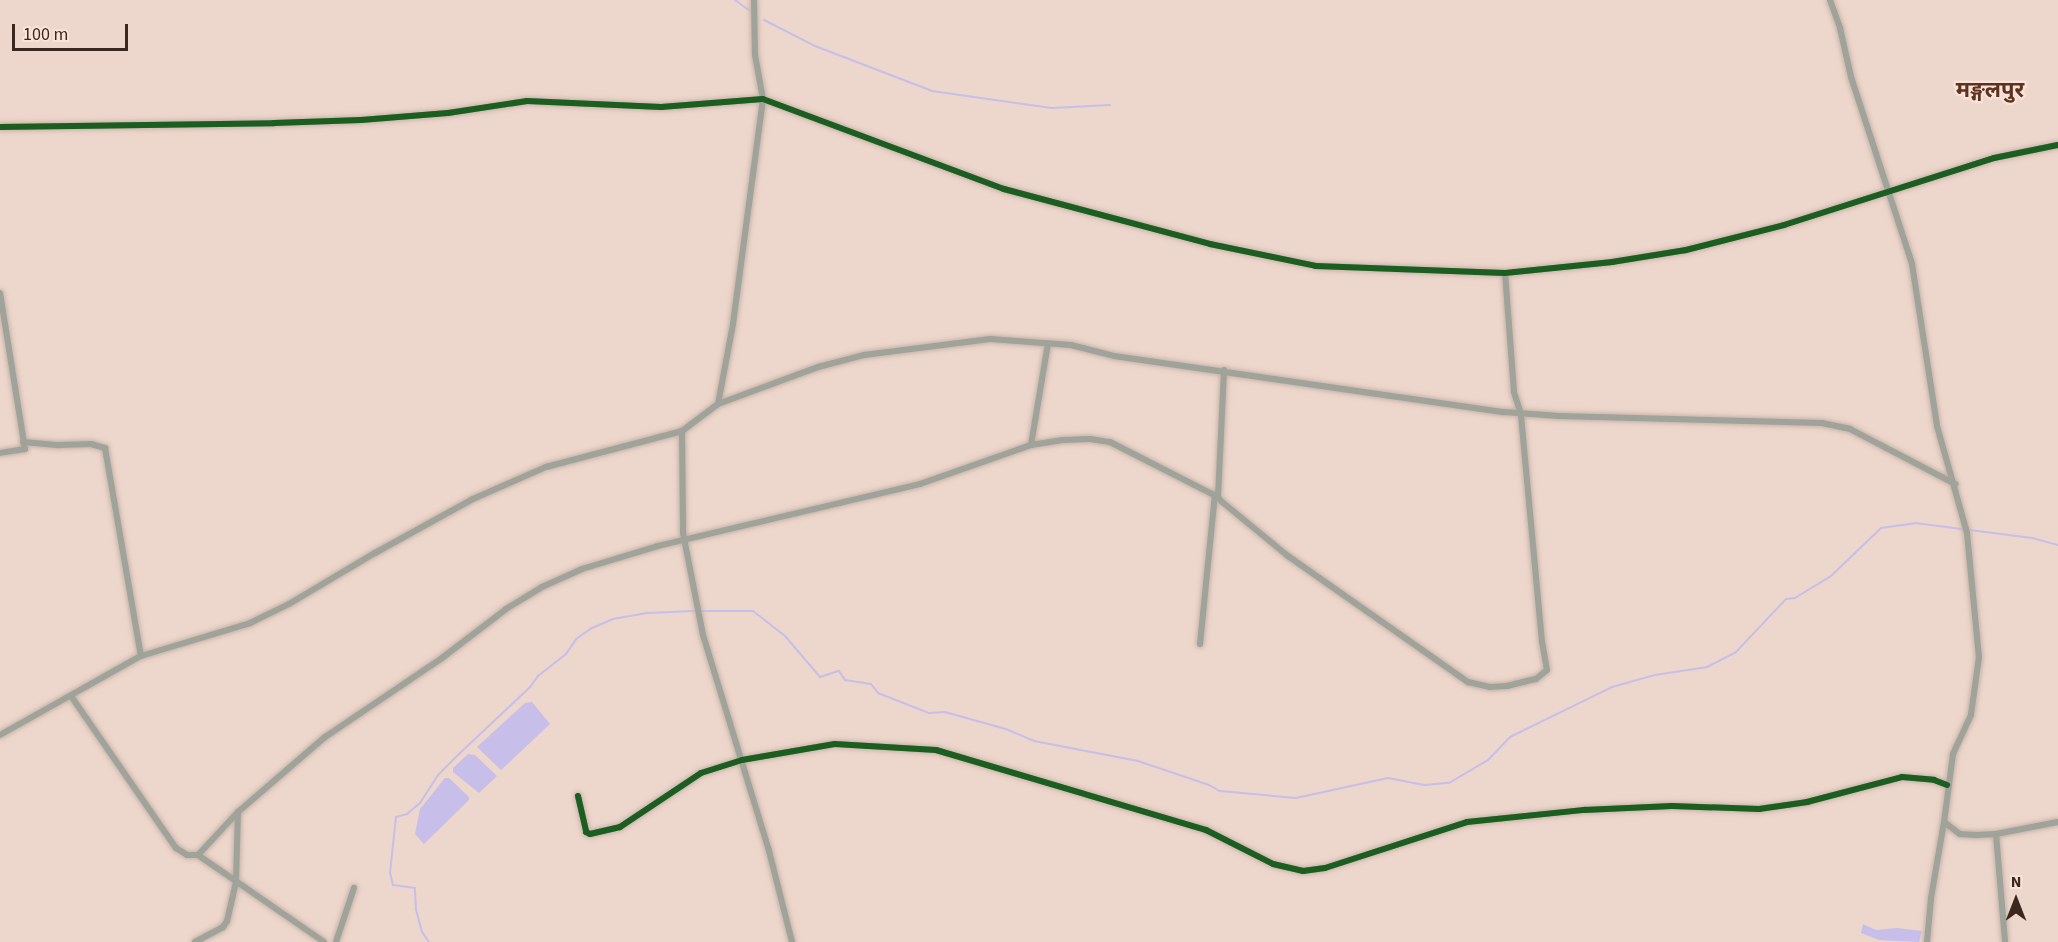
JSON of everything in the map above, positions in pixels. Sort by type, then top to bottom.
[{"type":"street","points":[[718,405],[733,324],[763,99],[755,55],[754,0]]},
{"type":"street","points":[[1830,0],[1887,193],[1912,264],[1932,398],[1967,533],[1979,657],[1971,715],[1953,754],[1947,785],[1927,942]]},
{"type":"street","points":[[0,127],[264,124],[448,113],[527,101],[661,107],[763,99],[1004,189],[1210,244],[1316,266],[1505,273],[1605,263],[1686,250],[1784,225],[1994,158],[2058,145]]},
{"type":"street","points":[[198,855],[238,812],[325,737],[390,694],[506,609],[542,587],[593,565],[684,540],[920,484],[1031,445],[1090,439],[1110,442],[1217,496],[1288,556],[1468,682],[1490,687],[1507,686],[1536,679],[1547,670],[1542,642],[1521,414],[1514,392],[1505,273]]},
{"type":"street","points":[[0,293],[25,449],[0,453]]},
{"type":"street","points":[[0,735],[141,656],[250,623],[289,604],[473,499],[546,467],[682,431],[718,405],[818,367],[864,356],[990,339],[1071,345],[1114,356],[1521,414],[1822,423],[1850,429],[1955,484]]},
{"type":"street","points":[[1031,445],[1048,343]]},
{"type":"street","points":[[1200,644],[1217,496],[1224,370]]},
{"type":"street","points":[[682,431],[684,540],[703,635],[742,760],[792,942]]},
{"type":"street","points":[[23,442],[59,446],[91,444],[105,448],[141,656]]},
{"type":"street","points":[[71,696],[176,848],[187,855],[198,855],[324,942]]},
{"type":"street","points":[[578,796],[586,832],[590,834],[620,827],[701,772],[742,760],[835,744],[936,750],[1206,830],[1273,864],[1303,871],[1325,868],[1467,822],[1584,810],[1642,807],[1759,809],[1807,802],[1902,777],[1934,780],[1947,785]]},
{"type":"street","points":[[195,942],[223,927],[228,921],[236,882],[238,812]]},
{"type":"street","points":[[1944,822],[1960,834],[1996,834],[2058,822]]},
{"type":"street","points":[[1996,834],[2005,942]]},
{"type":"street","points":[[336,942],[354,888]]},
{"type":"shaded area","points":[[532,702],[550,724],[501,770],[477,747],[525,703]]},
{"type":"shaded area","points":[[468,754],[475,755],[497,776],[479,793],[453,772],[453,768]]},
{"type":"shaded area","points":[[445,778],[449,778],[469,797],[469,800],[424,844],[415,834],[420,809]]},
{"type":"shaded area","points":[[1863,924],[1876,930],[1897,928],[1922,931],[1919,942],[1879,940],[1861,933]]},
{"type":"waterway","points":[[735,0],[749,10]]},
{"type":"waterway","points":[[764,20],[815,46],[932,91],[1052,108],[1110,105]]},
{"type":"waterway","points":[[702,611],[753,611],[785,636],[820,677],[839,671],[845,680],[871,684],[878,693],[929,713],[945,712],[1006,729],[1034,741],[1138,761],[1209,785],[1220,791],[1296,798],[1388,778],[1424,785],[1449,783],[1488,760],[1510,737],[1612,687],[1655,675],[1707,667],[1735,653],[1786,599],[1795,598],[1831,576],[1881,528],[1915,523],[2032,538],[2058,545]]},
{"type":"waterway","points":[[429,942],[422,932],[416,910],[415,888],[393,885],[390,873],[396,817],[407,814],[420,803],[438,775],[530,687],[538,676],[566,654],[576,639],[592,628],[613,619],[648,613],[693,611]]},
{"type":"cycle path","points":[[0,127],[361,120],[448,113],[527,101],[661,107],[763,99],[1004,189],[1210,244],[1316,266],[1505,273],[1612,262],[1686,250],[1784,225],[1994,158],[2058,145]]},
{"type":"cycle path","points":[[578,796],[586,832],[590,834],[620,827],[701,773],[742,760],[835,744],[936,750],[1206,830],[1273,864],[1303,871],[1325,868],[1467,822],[1584,810],[1672,806],[1759,809],[1807,802],[1902,777],[1934,780],[1947,785]]},
{"type":"district","name":"मङ्गलपुर","points":[[1990,91]]}]
